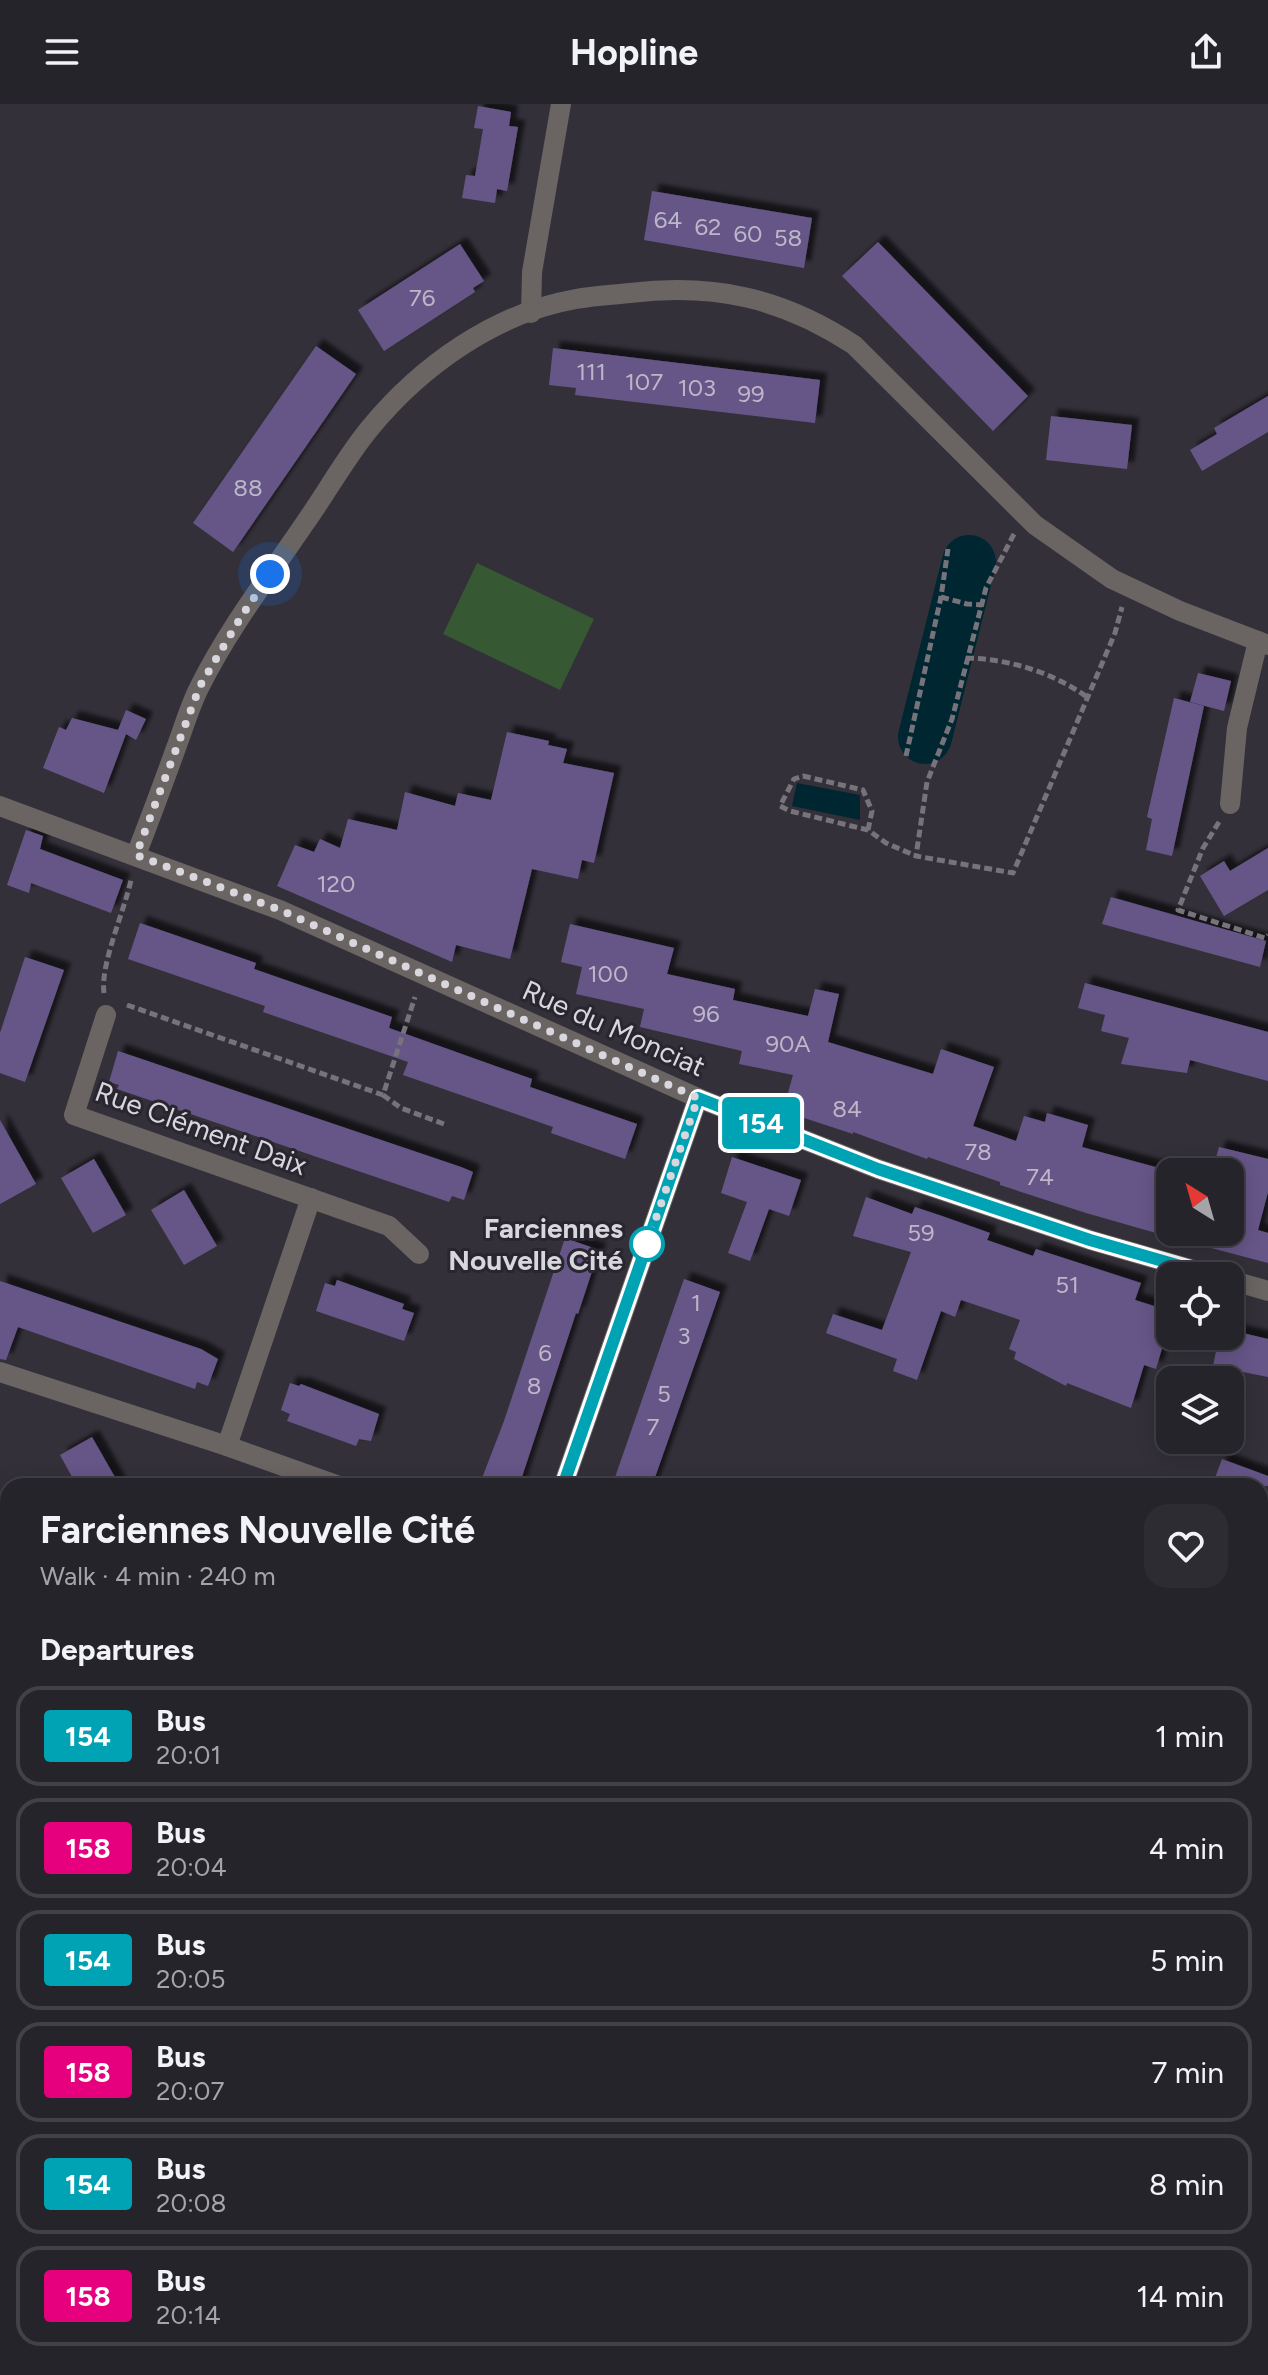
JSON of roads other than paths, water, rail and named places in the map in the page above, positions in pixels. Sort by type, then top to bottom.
[{"type":"street","points":[[531,313],[532,272],[561,104]]},
{"type":"street","points":[[136,855],[200,686],[241,617],[368,430],[401,393],[428,369],[506,321],[574,299],[655,290],[712,291],[796,312],[824,325],[854,345],[1035,525],[1112,579],[1180,611],[1263,643],[1237,728],[1230,804]]},
{"type":"street","name":"Rue du Monciat","points":[[0,806],[280,910],[698,1098],[878,1169],[1090,1240],[1166,1262]]},
{"type":"street","name":"Rue Clément Daix","points":[[106,1015],[74,1115],[389,1226],[419,1254]]},
{"type":"street","points":[[566,1478],[698,1098]]},
{"type":"street","name":"Rue Clément Daix","points":[[227,1446],[311,1198]]},
{"type":"street","points":[[1244,1284],[1268,1291]]},
{"type":"street","points":[[0,1372],[317,1478]]},
{"type":"water","points":[[797,783],[860,795],[860,820],[792,806]]},
{"type":"waterway","points":[[925,737],[969,562]]},
{"type":"place","name":"Farciennes Nouvelle Cité","points":[[647,1244]]}]
